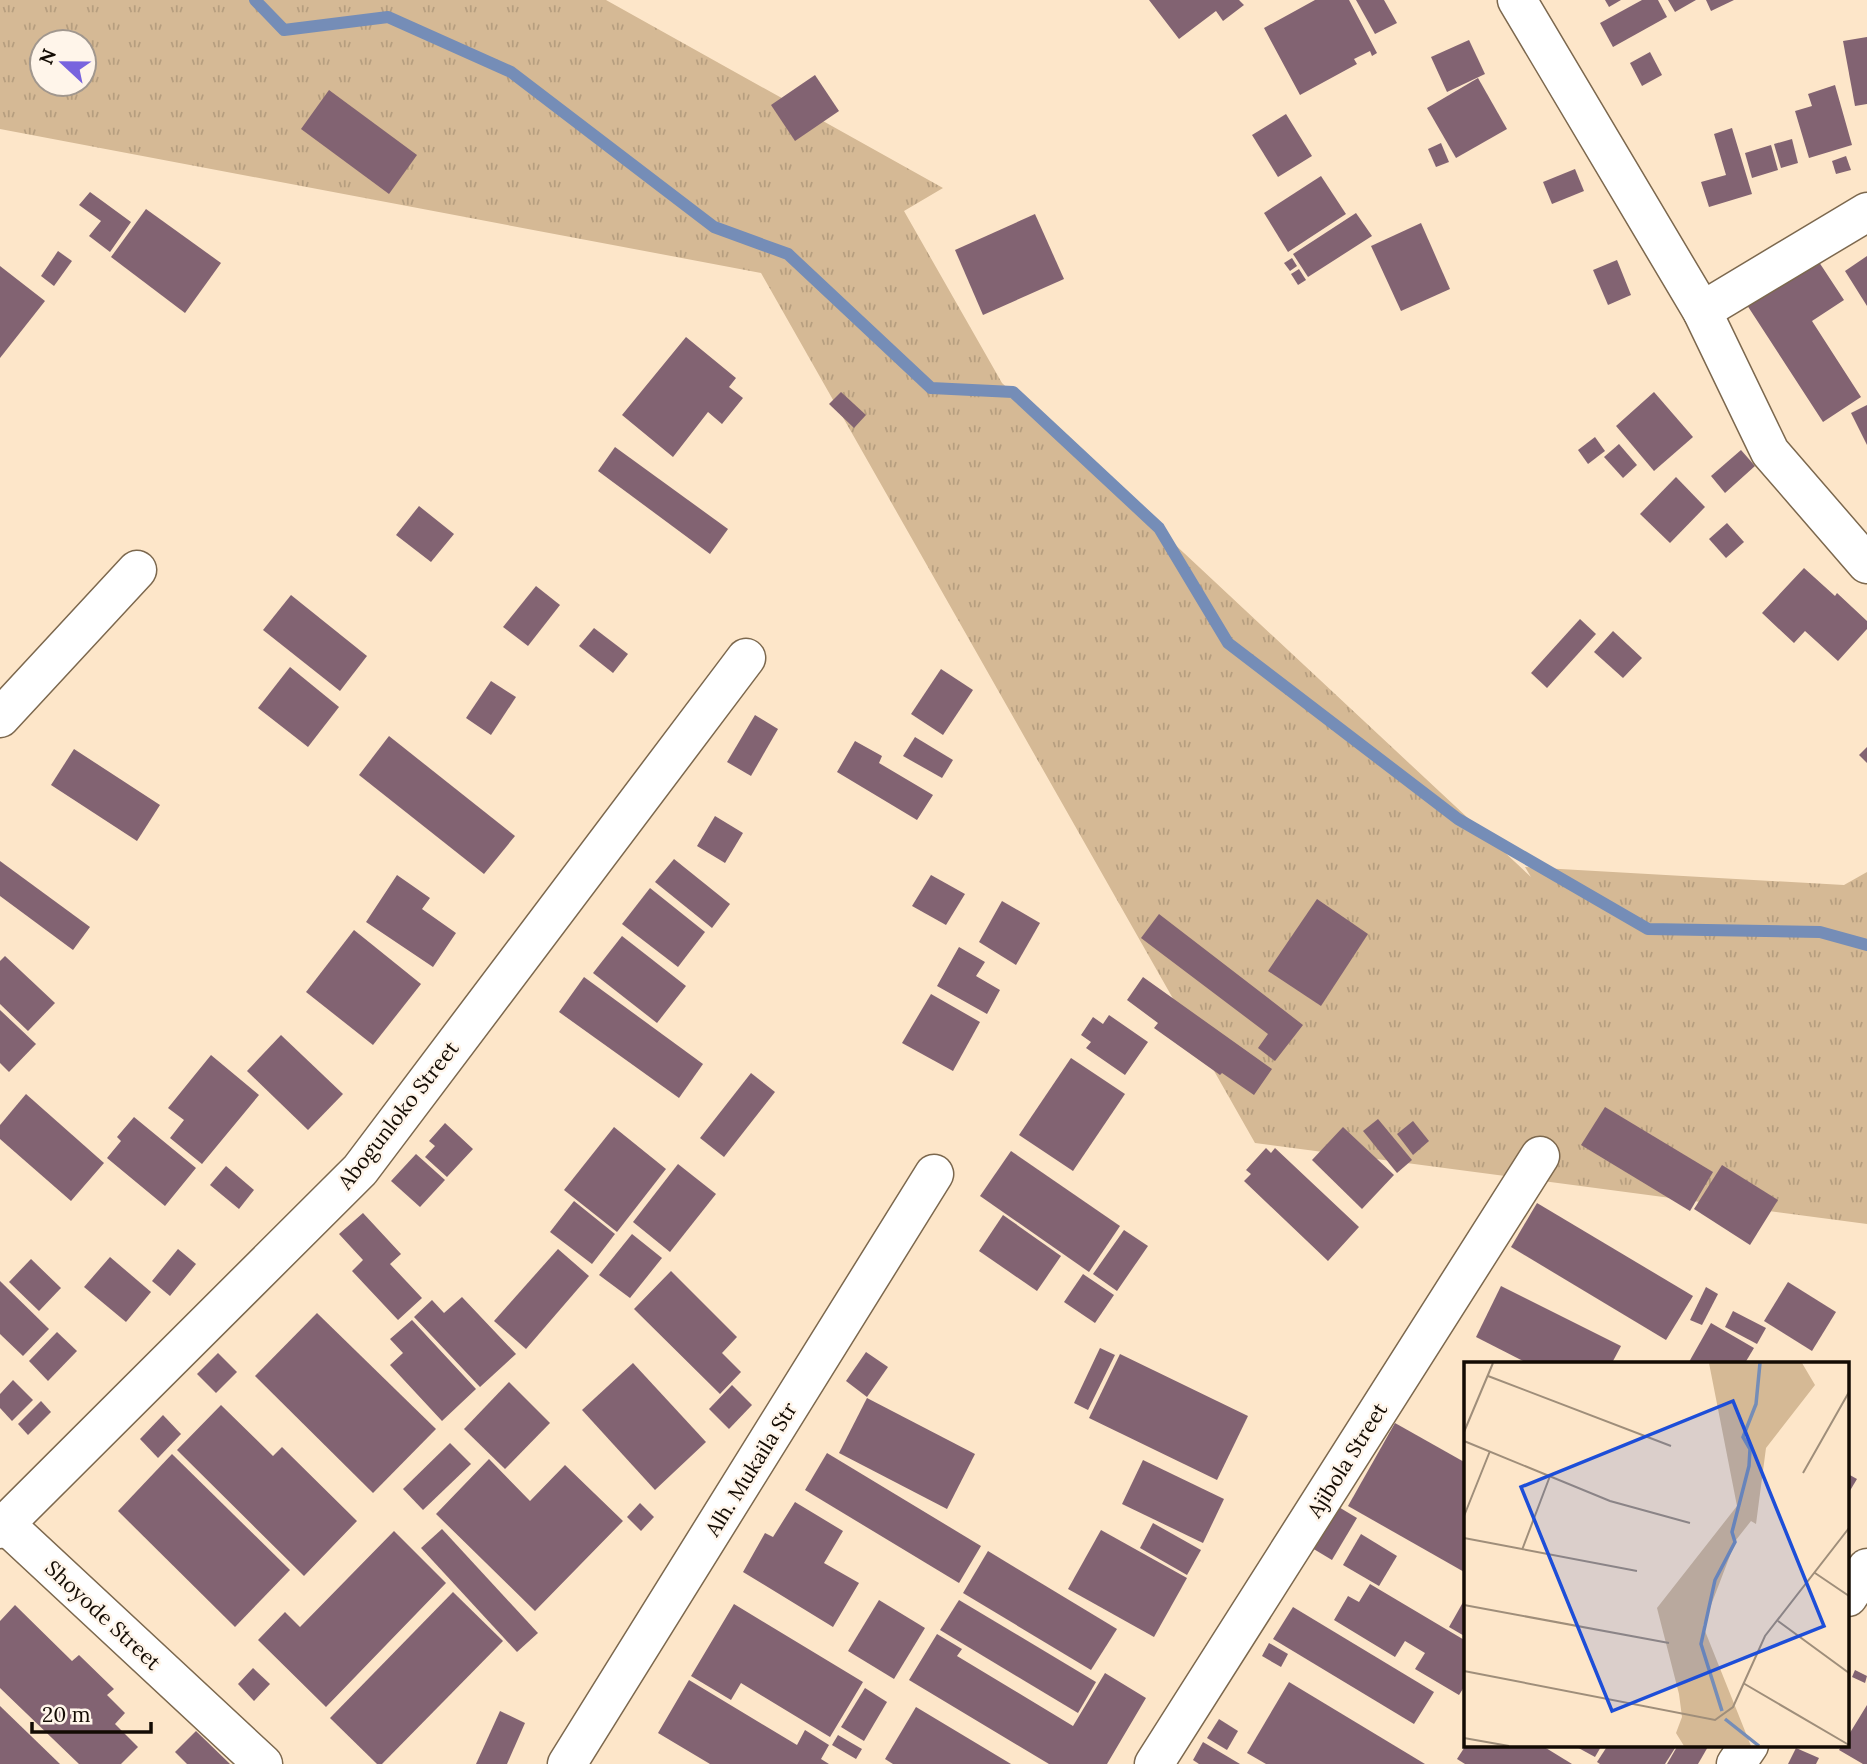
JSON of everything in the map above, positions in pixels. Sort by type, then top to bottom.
[{"type":"street","points":[[1517,0],[1702,311],[1769,452],[1867,564]]},
{"type":"street","points":[[1702,311],[1867,212]]},
{"type":"street","points":[[0,718],[137,570]]},
{"type":"street","name":"Abogunloko Street","points":[[3,1526],[360,1170],[746,658]]},
{"type":"street","name":"Ajibola Street","points":[[1154,1764],[1540,1156]]},
{"type":"street","name":"Alh. Mukaila Str","points":[[567,1764],[934,1174]]},
{"type":"street","name":"Shoyode Street","points":[[3,1526],[263,1764]]},
{"type":"street","points":[[1850,1594],[1867,1568]]},
{"type":"street","points":[[1736,1764],[1748,1746]]},
{"type":"green space","points":[[0,0],[606,0],[943,188],[904,211],[1002,383],[1531,877],[1525,867],[1844,885],[1867,872],[1867,1224],[1255,1143],[761,273],[0,129]]},
{"type":"building","points":[[1149,0],[1239,0],[1244,5],[1223,21],[1216,11],[1179,39]]},
{"type":"building","points":[[1315,0],[1349,0],[1377,53],[1372,56],[1370,51],[1354,59],[1357,64],[1300,95],[1264,28]]},
{"type":"building","points":[[1356,0],[1384,0],[1397,23],[1375,34]]},
{"type":"building","points":[[1605,0],[1621,0],[1609,7]]},
{"type":"building","points":[[1642,0],[1658,0],[1667,17],[1613,47],[1600,23]]},
{"type":"building","points":[[1668,0],[1696,0],[1675,12]]},
{"type":"building","points":[[1706,0],[1734,0],[1711,11]]},
{"type":"building","points":[[1867,37],[1867,104],[1855,106],[1843,41]]},
{"type":"building","points":[[1469,40],[1485,74],[1447,92],[1431,57]]},
{"type":"building","points":[[1650,52],[1662,75],[1642,86],[1630,63]]},
{"type":"building","points":[[815,75],[839,111],[795,141],[771,105]]},
{"type":"building","points":[[1478,78],[1507,129],[1456,158],[1427,108]]},
{"type":"building","points":[[1835,85],[1852,145],[1809,158],[1795,111],[1812,106],[1808,94]]},
{"type":"building","points":[[329,90],[417,155],[389,194],[301,129]]},
{"type":"building","points":[[1286,114],[1312,156],[1278,177],[1252,135]]},
{"type":"building","points":[[1732,128],[1752,194],[1709,207],[1701,182],[1726,175],[1714,134]]},
{"type":"building","points":[[1792,139],[1798,163],[1781,168],[1774,144]]},
{"type":"building","points":[[1441,143],[1449,162],[1436,167],[1428,149]]},
{"type":"building","points":[[1771,145],[1778,170],[1752,178],[1745,153]]},
{"type":"building","points":[[1846,156],[1851,170],[1836,174],[1832,161]]},
{"type":"building","points":[[1575,169],[1584,191],[1552,204],[1543,182]]},
{"type":"building","points":[[1321,176],[1346,214],[1288,252],[1264,213]]},
{"type":"building","points":[[90,192],[131,222],[110,252],[89,236],[101,221],[79,205]]},
{"type":"building","points":[[146,209],[221,263],[185,313],[111,257]]},
{"type":"building","points":[[1356,213],[1372,236],[1308,277],[1293,254]]},
{"type":"building","points":[[1035,214],[1064,279],[983,315],[955,250]]},
{"type":"building","points":[[1421,223],[1450,289],[1401,311],[1371,246]]},
{"type":"building","points":[[58,251],[72,261],[54,286],[41,276]]},
{"type":"building","points":[[1815,256],[1844,300],[1812,321],[1861,397],[1823,422],[1745,302]]},
{"type":"building","points":[[1867,256],[1867,306],[1845,271]]},
{"type":"building","points":[[1292,258],[1297,266],[1290,271],[1284,263]]},
{"type":"building","points":[[1617,260],[1631,295],[1608,305],[1593,270]]},
{"type":"building","points":[[0,266],[45,301],[0,358]]},
{"type":"building","points":[[1299,269],[1306,280],[1298,285],[1291,274]]},
{"type":"building","points":[[686,337],[736,378],[729,387],[743,398],[722,424],[708,412],[673,457],[622,415]]},
{"type":"building","points":[[841,392],[866,415],[854,428],[829,404]]},
{"type":"building","points":[[1654,392],[1693,437],[1654,471],[1616,426]]},
{"type":"building","points":[[1867,405],[1867,445],[1851,413]]},
{"type":"building","points":[[1595,437],[1605,451],[1588,464],[1578,450]]},
{"type":"building","points":[[1619,444],[1637,465],[1623,478],[1604,457]]},
{"type":"building","points":[[615,447],[728,529],[710,554],[598,471]]},
{"type":"building","points":[[1741,450],[1755,466],[1725,493],[1711,476]]},
{"type":"building","points":[[1676,477],[1705,507],[1670,543],[1640,514]]},
{"type":"building","points":[[419,506],[454,534],[431,562],[396,535]]},
{"type":"building","points":[[1727,523],[1744,542],[1726,558],[1709,539]]},
{"type":"building","points":[[1804,568],[1835,596],[1837,593],[1867,621],[1867,629],[1838,661],[1805,631],[1794,643],[1762,613]]},
{"type":"building","points":[[536,586],[560,605],[528,646],[503,627]]},
{"type":"building","points":[[291,595],[367,656],[340,691],[263,630]]},
{"type":"building","points":[[1580,619],[1596,634],[1547,688],[1531,673]]},
{"type":"building","points":[[594,628],[628,654],[613,673],[579,646]]},
{"type":"building","points":[[1613,631],[1642,658],[1623,678],[1594,652]]},
{"type":"building","points":[[290,667],[339,707],[308,747],[258,708]]},
{"type":"building","points":[[941,669],[973,690],[943,735],[911,714]]},
{"type":"building","points":[[491,681],[516,697],[491,735],[466,718]]},
{"type":"building","points":[[755,715],[778,729],[751,776],[727,762]]},
{"type":"building","points":[[389,736],[515,836],[484,874],[359,775]]},
{"type":"building","points":[[915,737],[953,760],[942,778],[903,756]]},
{"type":"building","points":[[855,741],[882,756],[879,763],[933,795],[917,820],[837,772]]},
{"type":"building","points":[[1867,747],[1867,763],[1859,755]]},
{"type":"building","points":[[74,749],[160,805],[137,841],[51,785]]},
{"type":"building","points":[[715,816],[743,833],[725,863],[697,846]]},
{"type":"building","points":[[674,859],[730,904],[712,928],[655,882]]},
{"type":"building","points":[[0,861],[90,927],[73,950],[0,896]]},
{"type":"building","points":[[397,875],[430,898],[422,909],[456,933],[433,967],[366,922]]},
{"type":"building","points":[[931,875],[965,894],[946,925],[912,906]]},
{"type":"building","points":[[650,888],[705,932],[678,967],[622,924]]},
{"type":"building","points":[[1317,899],[1368,934],[1321,1006],[1268,971]]},
{"type":"building","points":[[1002,901],[1040,923],[1016,965],[979,942]]},
{"type":"building","points":[[1159,914],[1303,1025],[1275,1061],[1258,1048],[1268,1034],[1141,938]]},
{"type":"building","points":[[354,930],[421,984],[373,1045],[306,992]]},
{"type":"building","points":[[622,936],[686,986],[657,1023],[593,973]]},
{"type":"building","points":[[959,947],[985,962],[976,976],[1000,990],[987,1014],[937,986]]},
{"type":"building","points":[[5,956],[55,1003],[28,1031],[0,1004],[0,961]]},
{"type":"building","points":[[584,977],[703,1064],[679,1098],[559,1012]]},
{"type":"building","points":[[1143,977],[1272,1069],[1254,1095],[1222,1073],[1220,1075],[1154,1028],[1158,1023],[1127,1000]]},
{"type":"building","points":[[931,994],[980,1022],[953,1071],[902,1043]]},
{"type":"building","points":[[0,1010],[36,1044],[9,1072],[0,1063]]},
{"type":"building","points":[[1109,1015],[1148,1042],[1125,1075],[1086,1048],[1091,1042],[1081,1035],[1093,1017],[1103,1024]]},
{"type":"building","points":[[281,1035],[343,1094],[308,1130],[247,1071]]},
{"type":"building","points":[[211,1055],[259,1095],[202,1164],[170,1138],[184,1120],[168,1108]]},
{"type":"building","points":[[1071,1058],[1125,1094],[1073,1171],[1019,1135]]},
{"type":"building","points":[[751,1073],[775,1092],[724,1157],[700,1138]]},
{"type":"building","points":[[26,1094],[104,1163],[71,1201],[0,1139],[0,1125]]},
{"type":"building","points":[[1605,1107],[1713,1172],[1690,1211],[1581,1145]]},
{"type":"building","points":[[134,1117],[196,1168],[165,1206],[107,1158],[121,1141],[117,1137]]},
{"type":"building","points":[[1378,1119],[1412,1160],[1397,1173],[1363,1131]]},
{"type":"building","points":[[1413,1121],[1429,1141],[1413,1155],[1397,1134]]},
{"type":"building","points":[[445,1123],[473,1149],[447,1177],[425,1157],[435,1146],[429,1141]]},
{"type":"building","points":[[614,1127],[666,1169],[617,1232],[564,1190]]},
{"type":"building","points":[[1343,1127],[1394,1175],[1362,1209],[1312,1160]]},
{"type":"building","points":[[1266,1148],[1271,1153],[1275,1148],[1359,1227],[1328,1261],[1244,1181],[1251,1174],[1246,1170]]},
{"type":"building","points":[[1011,1151],[1120,1226],[1089,1272],[980,1196]]},
{"type":"building","points":[[416,1154],[445,1180],[420,1207],[391,1181]]},
{"type":"building","points":[[678,1164],[716,1194],[670,1252],[633,1222]]},
{"type":"building","points":[[1722,1165],[1778,1200],[1750,1245],[1694,1209]]},
{"type":"building","points":[[226,1166],[254,1190],[239,1209],[210,1185]]},
{"type":"building","points":[[574,1201],[615,1234],[592,1264],[550,1232]]},
{"type":"building","points":[[1537,1203],[1693,1296],[1666,1340],[1511,1247]]},
{"type":"building","points":[[363,1213],[401,1254],[390,1264],[422,1298],[398,1320],[352,1271],[363,1260],[339,1234]]},
{"type":"building","points":[[1003,1215],[1061,1256],[1037,1291],[979,1251]]},
{"type":"building","points":[[1124,1230],[1148,1246],[1117,1291],[1093,1274]]},
{"type":"building","points":[[632,1234],[662,1258],[630,1298],[599,1275]]},
{"type":"building","points":[[178,1249],[196,1264],[170,1296],[152,1281]]},
{"type":"building","points":[[558,1249],[589,1276],[526,1349],[494,1321]]},
{"type":"building","points":[[110,1257],[151,1292],[126,1322],[84,1287]]},
{"type":"building","points":[[31,1259],[61,1288],[39,1311],[9,1282]]},
{"type":"building","points":[[671,1271],[737,1337],[722,1353],[741,1372],[720,1394],[634,1309]]},
{"type":"building","points":[[1083,1274],[1114,1295],[1095,1323],[1064,1302]]},
{"type":"building","points":[[0,1281],[49,1329],[23,1356],[0,1334]]},
{"type":"building","points":[[1788,1282],[1836,1312],[1812,1351],[1764,1321]]},
{"type":"building","points":[[1501,1286],[1621,1346],[1613,1362],[1525,1362],[1476,1337]]},
{"type":"building","points":[[1706,1287],[1718,1294],[1702,1325],[1690,1320]]},
{"type":"building","points":[[462,1297],[516,1354],[480,1387],[414,1317],[432,1300],[444,1313]]},
{"type":"building","points":[[1733,1311],[1766,1328],[1757,1344],[1725,1327]]},
{"type":"building","points":[[317,1313],[436,1429],[373,1493],[255,1376]]},
{"type":"building","points":[[412,1320],[476,1389],[442,1421],[390,1365],[403,1353],[390,1339]]},
{"type":"building","points":[[1711,1323],[1754,1348],[1746,1362],[1689,1362]]},
{"type":"building","points":[[57,1332],[77,1351],[48,1381],[29,1361]]},
{"type":"building","points":[[1100,1348],[1115,1355],[1088,1410],[1074,1403]]},
{"type":"building","points":[[866,1352],[888,1367],[867,1397],[846,1381]]},
{"type":"building","points":[[218,1353],[237,1372],[216,1393],[197,1374]]},
{"type":"building","points":[[1120,1354],[1248,1416],[1217,1480],[1089,1418]]},
{"type":"building","points":[[633,1363],[706,1442],[655,1490],[582,1410]]},
{"type":"building","points":[[13,1380],[33,1400],[12,1421],[0,1408],[0,1394]]},
{"type":"building","points":[[509,1382],[550,1423],[505,1469],[464,1429]]},
{"type":"building","points":[[732,1385],[752,1405],[729,1429],[709,1409]]},
{"type":"building","points":[[867,1398],[975,1454],[947,1509],[839,1453]]},
{"type":"building","points":[[41,1401],[51,1412],[28,1435],[18,1424]]},
{"type":"building","points":[[221,1405],[273,1456],[282,1447],[357,1521],[304,1576],[177,1450]]},
{"type":"building","points":[[163,1415],[181,1434],[158,1458],[140,1439]]},
{"type":"building","points":[[1395,1423],[1464,1462],[1464,1572],[1348,1506]]},
{"type":"building","points":[[450,1443],[471,1464],[423,1510],[403,1489]]},
{"type":"building","points":[[827,1453],[981,1546],[959,1583],[805,1490]]},
{"type":"building","points":[[172,1454],[290,1570],[235,1627],[118,1511]]},
{"type":"building","points":[[489,1459],[530,1501],[565,1465],[623,1521],[535,1611],[436,1514]]},
{"type":"building","points":[[1143,1460],[1224,1499],[1203,1543],[1122,1504]]},
{"type":"building","points":[[1850,1475],[1857,1479],[1850,1491]]},
{"type":"building","points":[[795,1502],[843,1531],[824,1563],[859,1583],[833,1627],[743,1572],[765,1533],[773,1537]]},
{"type":"building","points":[[640,1503],[654,1517],[641,1531],[627,1517]]},
{"type":"building","points":[[1337,1506],[1357,1518],[1332,1560],[1312,1548]]},
{"type":"building","points":[[1153,1523],[1201,1550],[1187,1575],[1140,1548]]},
{"type":"building","points":[[442,1529],[538,1633],[517,1652],[421,1548]]},
{"type":"building","points":[[1101,1530],[1187,1578],[1154,1637],[1068,1589]]},
{"type":"building","points":[[394,1531],[446,1583],[326,1707],[258,1640],[285,1612],[300,1627]]},
{"type":"building","points":[[1361,1534],[1397,1556],[1379,1586],[1343,1565]]},
{"type":"building","points":[[988,1551],[1117,1629],[1091,1670],[963,1593]]},
{"type":"building","points":[[1370,1584],[1464,1640],[1464,1687],[1459,1695],[1415,1669],[1425,1653],[1405,1641],[1395,1657],[1334,1620],[1348,1596],[1359,1602]]},
{"type":"building","points":[[453,1592],[503,1641],[382,1764],[377,1764],[330,1718]]},
{"type":"building","points":[[879,1600],[925,1628],[894,1679],[848,1651]]},
{"type":"building","points":[[959,1600],[1096,1682],[1078,1713],[940,1630]]},
{"type":"building","points":[[1464,1601],[1464,1636],[1449,1627]]},
{"type":"building","points":[[734,1604],[863,1682],[830,1737],[741,1683],[731,1700],[691,1676]]},
{"type":"building","points":[[15,1605],[72,1661],[79,1655],[114,1689],[107,1695],[125,1713],[115,1724],[138,1747],[121,1764],[79,1764],[0,1688],[0,1621]]},
{"type":"building","points":[[1293,1607],[1434,1692],[1414,1724],[1273,1639]]},
{"type":"building","points":[[937,1634],[962,1649],[957,1656],[1073,1726],[1105,1673],[1146,1698],[1107,1764],[1049,1764],[909,1680]]},
{"type":"building","points":[[1269,1643],[1288,1654],[1281,1667],[1262,1656]]},
{"type":"building","points":[[253,1668],[270,1684],[254,1701],[238,1684]]},
{"type":"building","points":[[1855,1670],[1867,1676],[1865,1683],[1852,1677]]},
{"type":"building","points":[[689,1680],[797,1745],[805,1730],[829,1745],[821,1759],[829,1764],[710,1764],[658,1733]]},
{"type":"building","points":[[1289,1682],[1425,1764],[1266,1764],[1247,1753]]},
{"type":"building","points":[[865,1688],[887,1702],[864,1741],[841,1727]]},
{"type":"building","points":[[1867,1705],[1867,1764],[1839,1750],[1841,1746],[1850,1746],[1850,1733]]},
{"type":"building","points":[[0,1706],[60,1764],[0,1764]]},
{"type":"building","points":[[916,1707],[1011,1764],[893,1764],[885,1759]]},
{"type":"building","points":[[500,1711],[525,1723],[507,1764],[476,1764]]},
{"type":"building","points":[[1219,1719],[1238,1731],[1227,1750],[1207,1738]]},
{"type":"building","points":[[196,1731],[230,1764],[187,1764],[175,1752]]},
{"type":"building","points":[[838,1735],[862,1749],[856,1759],[832,1745]]},
{"type":"building","points":[[1203,1742],[1240,1764],[1199,1764],[1193,1760]]},
{"type":"building","points":[[1465,1746],[1543,1746],[1572,1764],[1465,1764],[1457,1759]]},
{"type":"building","points":[[1575,1746],[1601,1746],[1595,1757]]},
{"type":"building","points":[[1607,1746],[1676,1746],[1665,1764],[1597,1762]]},
{"type":"building","points":[[1677,1746],[1708,1746],[1698,1764],[1667,1764]]},
{"type":"building","points":[[1796,1748],[1819,1758],[1816,1764],[1788,1764]]},
{"type":"waterway","points":[[255,0],[284,30],[388,17],[511,72],[714,227],[788,254],[931,388],[1013,392],[1159,528],[1228,643],[1458,819],[1648,929],[1820,932],[1867,945]]}]
